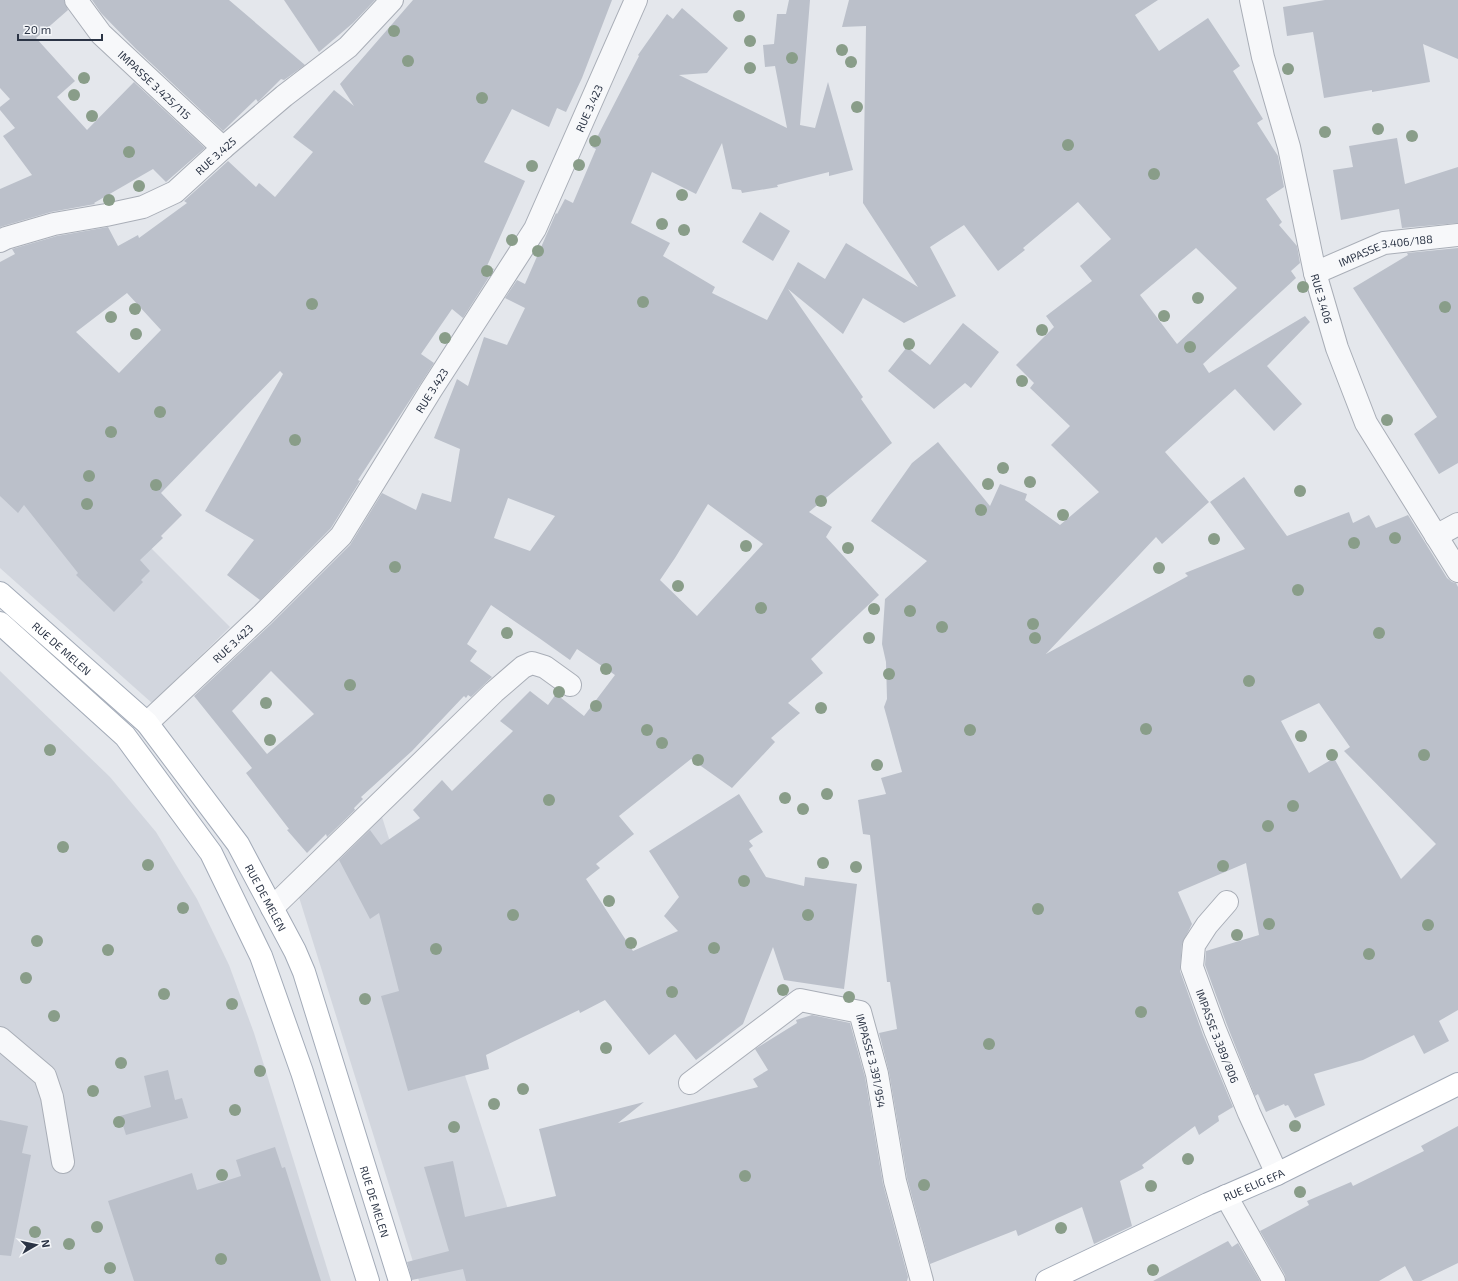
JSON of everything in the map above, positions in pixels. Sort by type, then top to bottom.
[{"type":"main road","name":"RUE DE MELEN","points":[[0,593],[147,723],[238,844],[295,951],[304,972],[400,1281]]},
{"type":"main road","name":"RUE DE MELEN","points":[[0,623],[125,736],[211,852],[262,956],[302,1072],[368,1281]]},
{"type":"main road","name":"RUE ELIG EFA","points":[[1047,1281],[1226,1196],[1277,1174],[1457,1086]]},
{"type":"street","name":"IMPASSE 3.425/115","points":[[76,0],[100,34],[223,148]]},
{"type":"street","name":"RUE 3.425","points":[[0,241],[54,224],[143,207],[175,192],[223,148],[284,96],[348,47],[392,0]]},
{"type":"street","name":"RUE 3.423","points":[[147,723],[262,615],[341,536],[431,390],[535,229],[636,0]]},
{"type":"street","name":"RUE 3.406","points":[[1251,0],[1263,57],[1289,147],[1314,273],[1337,348],[1366,423],[1458,571]]},
{"type":"street","name":"IMPASSE 3.406/188","points":[[1314,273],[1384,243],[1458,235]]},
{"type":"street","points":[[1436,536],[1458,524]]},
{"type":"street","points":[[272,908],[494,692],[524,667],[532,663],[544,667],[570,685]]},
{"type":"street","name":"IMPASSE 3.389/806","points":[[1227,902],[1207,925],[1194,945],[1192,967],[1249,1112],[1277,1174]]},
{"type":"street","name":"IMPASSE 3.391/954","points":[[690,1083],[800,1000],[860,1012],[878,1074],[895,1181],[922,1281]]},
{"type":"street","points":[[0,1038],[45,1076],[52,1098],[63,1162]]},
{"type":"street","points":[[1226,1196],[1274,1281]]},
{"type":"shaded area","points":[[0,397],[230,627],[152,703],[0,568]]},
{"type":"shaded area","points":[[0,671],[110,777],[156,832],[197,899],[229,965],[254,1033],[331,1281],[0,1281]]},
{"type":"shaded area","points":[[382,817],[531,1281],[419,1281],[298,894]]},
{"type":"building","points":[[0,0],[64,0],[68,10],[36,38],[75,81],[57,97],[87,130],[134,82],[205,148],[166,182],[153,169],[94,203],[95,204],[51,212],[0,227],[0,189],[32,175],[3,136],[15,128],[0,110],[0,107],[10,99],[0,88]]},
{"type":"building","points":[[92,0],[229,0],[305,65],[284,80],[281,79],[258,102],[256,99],[223,131],[136,49],[101,13]]},
{"type":"building","points":[[284,0],[375,0],[353,23],[319,52]]},
{"type":"building","points":[[413,0],[612,0],[582,78],[566,112],[557,108],[549,127],[512,109],[484,162],[525,181],[487,266],[494,269],[463,318],[452,309],[421,354],[434,363],[358,480],[360,481],[331,528],[260,600],[227,575],[254,540],[205,511],[283,374],[280,371],[161,493],[182,515],[161,536],[163,538],[140,560],[150,571],[141,580],[143,582],[114,612],[76,575],[78,573],[24,505],[18,513],[0,496],[0,262],[15,254],[12,249],[57,236],[108,227],[118,246],[138,235],[139,238],[187,203],[184,201],[228,161],[256,187],[259,183],[275,197],[313,152],[293,137],[334,90],[354,106],[340,84]],"holes":[[[127,293],[161,330],[119,373],[76,332]]]},
{"type":"building","points":[[789,0],[810,0],[800,125],[815,128],[828,82],[853,170],[829,176],[829,172],[777,185],[778,187],[742,193],[741,190],[732,189],[722,143],[696,194],[652,172],[631,223],[670,243],[663,256],[715,287],[712,293],[767,320],[798,262],[825,279],[846,243],[918,287],[863,203],[866,26],[842,27],[849,0],[1158,0],[1135,15],[1159,51],[1208,18],[1240,66],[1233,71],[1263,119],[1257,123],[1278,156],[1284,187],[1266,199],[1282,222],[1279,225],[1297,246],[1300,263],[1291,271],[1296,278],[1203,364],[1209,373],[1305,316],[1310,322],[1267,366],[1302,404],[1274,431],[1235,389],[1165,452],[1209,502],[1162,544],[1156,537],[1046,654],[1188,576],[1185,573],[1245,549],[1210,502],[1244,477],[1287,536],[1349,512],[1353,523],[1369,515],[1376,528],[1408,515],[1447,578],[1456,583],[1458,587],[1458,1010],[1439,1021],[1449,1041],[1424,1054],[1414,1035],[1363,1060],[1314,1074],[1325,1105],[1295,1118],[1288,1105],[1285,1106],[1284,1104],[1266,1112],[1258,1094],[1255,1096],[1205,965],[1206,951],[1259,935],[1246,863],[1178,892],[1192,924],[1182,944],[1180,971],[1203,1035],[1233,1107],[1218,1116],[1219,1121],[1199,1135],[1195,1126],[1142,1165],[1144,1168],[1120,1181],[1132,1226],[1094,1244],[1082,1207],[1018,1236],[1016,1230],[930,1264],[907,1178],[889,1072],[879,1033],[897,1029],[890,982],[887,982],[870,835],[863,834],[858,800],[886,794],[881,778],[902,772],[884,707],[887,699],[886,662],[882,644],[885,599],[927,561],[871,521],[912,463],[938,442],[990,506],[1000,484],[1027,494],[1025,500],[1060,525],[1099,492],[1051,445],[1070,426],[1030,388],[1034,383],[1016,365],[1054,327],[1046,316],[1092,281],[1080,266],[1111,239],[1078,202],[1023,248],[1025,250],[998,271],[964,225],[930,247],[956,296],[904,323],[863,298],[843,334],[788,289],[863,397],[861,399],[892,443],[809,512],[832,527],[826,537],[879,595],[811,659],[823,673],[788,703],[800,713],[771,738],[775,742],[732,788],[691,759],[619,816],[634,834],[596,864],[600,868],[586,879],[633,951],[678,931],[664,916],[679,897],[649,851],[739,794],[763,832],[749,841],[753,846],[749,849],[766,877],[804,886],[805,877],[857,884],[844,989],[784,980],[773,947],[743,1024],[696,1060],[675,1034],[649,1055],[605,1000],[580,1013],[579,1010],[486,1055],[489,1069],[408,1091],[381,996],[399,991],[379,913],[370,919],[339,860],[370,830],[381,845],[420,818],[413,810],[442,780],[452,791],[513,731],[500,721],[530,691],[548,705],[556,694],[584,716],[615,675],[577,649],[570,660],[491,605],[467,644],[477,651],[470,661],[492,677],[471,697],[468,695],[466,698],[464,696],[412,751],[361,797],[363,799],[354,808],[355,810],[327,837],[326,834],[307,853],[287,830],[289,829],[246,773],[252,768],[194,696],[271,624],[350,545],[382,493],[416,510],[422,493],[451,502],[460,449],[434,438],[457,379],[468,386],[484,337],[507,345],[525,308],[505,298],[517,280],[525,284],[556,213],[557,214],[565,199],[573,203],[596,149],[592,147],[639,56],[638,55],[667,14],[673,19],[682,8],[728,48],[707,73],[679,75],[787,128],[775,66],[765,67],[763,45],[774,44],[777,14],[786,14]],"holes":[[[1196,248],[1237,288],[1177,344],[1140,295]],[[508,498],[555,516],[530,551],[494,538]],[[708,504],[763,544],[697,616],[660,580]],[[271,671],[314,714],[267,754],[232,711]],[[1319,703],[1350,747],[1344,751],[1436,844],[1401,879],[1334,758],[1309,773],[1281,721]]]},
{"type":"building","points":[[1325,0],[1458,0],[1458,59],[1423,44],[1430,82],[1372,92],[1372,90],[1324,98],[1313,32],[1287,36],[1283,7]]},
{"type":"building","points":[[1397,138],[1405,184],[1458,167],[1458,223],[1402,228],[1399,209],[1341,220],[1333,170],[1353,167],[1349,146]]},
{"type":"building","points":[[760,212],[790,231],[773,261],[742,242]]},
{"type":"building","points":[[1458,248],[1458,463],[1439,474],[1414,434],[1437,417],[1353,288],[1408,255],[1407,253]]},
{"type":"building","points":[[963,323],[999,352],[971,388],[965,383],[934,409],[888,371],[907,347],[930,365]]},
{"type":"building","points":[[812,1015],[850,1023],[865,1077],[883,1184],[908,1277],[907,1281],[466,1281],[463,1269],[412,1280],[407,1262],[449,1251],[424,1167],[453,1161],[465,1217],[556,1196],[539,1129],[644,1102],[618,1123],[758,1087],[753,1079],[768,1070],[755,1049],[797,1023],[796,1020]]},
{"type":"building","points":[[168,1070],[175,1100],[182,1098],[188,1118],[126,1135],[120,1116],[151,1107],[144,1076]]},
{"type":"building","points":[[0,1120],[28,1126],[22,1153],[31,1155],[11,1256],[0,1255]]},
{"type":"building","points":[[1458,1126],[1458,1263],[1421,1281],[1413,1281],[1405,1266],[1379,1281],[1286,1281],[1285,1275],[1260,1231],[1309,1205],[1307,1201],[1351,1182],[1353,1186],[1424,1151],[1421,1146]]},
{"type":"building","points":[[275,1147],[282,1168],[285,1167],[321,1281],[134,1281],[108,1201],[192,1173],[197,1190],[241,1176],[236,1160]]},
{"type":"building","points":[[1228,1241],[1232,1247],[1238,1243],[1260,1281],[1153,1281]]}]
